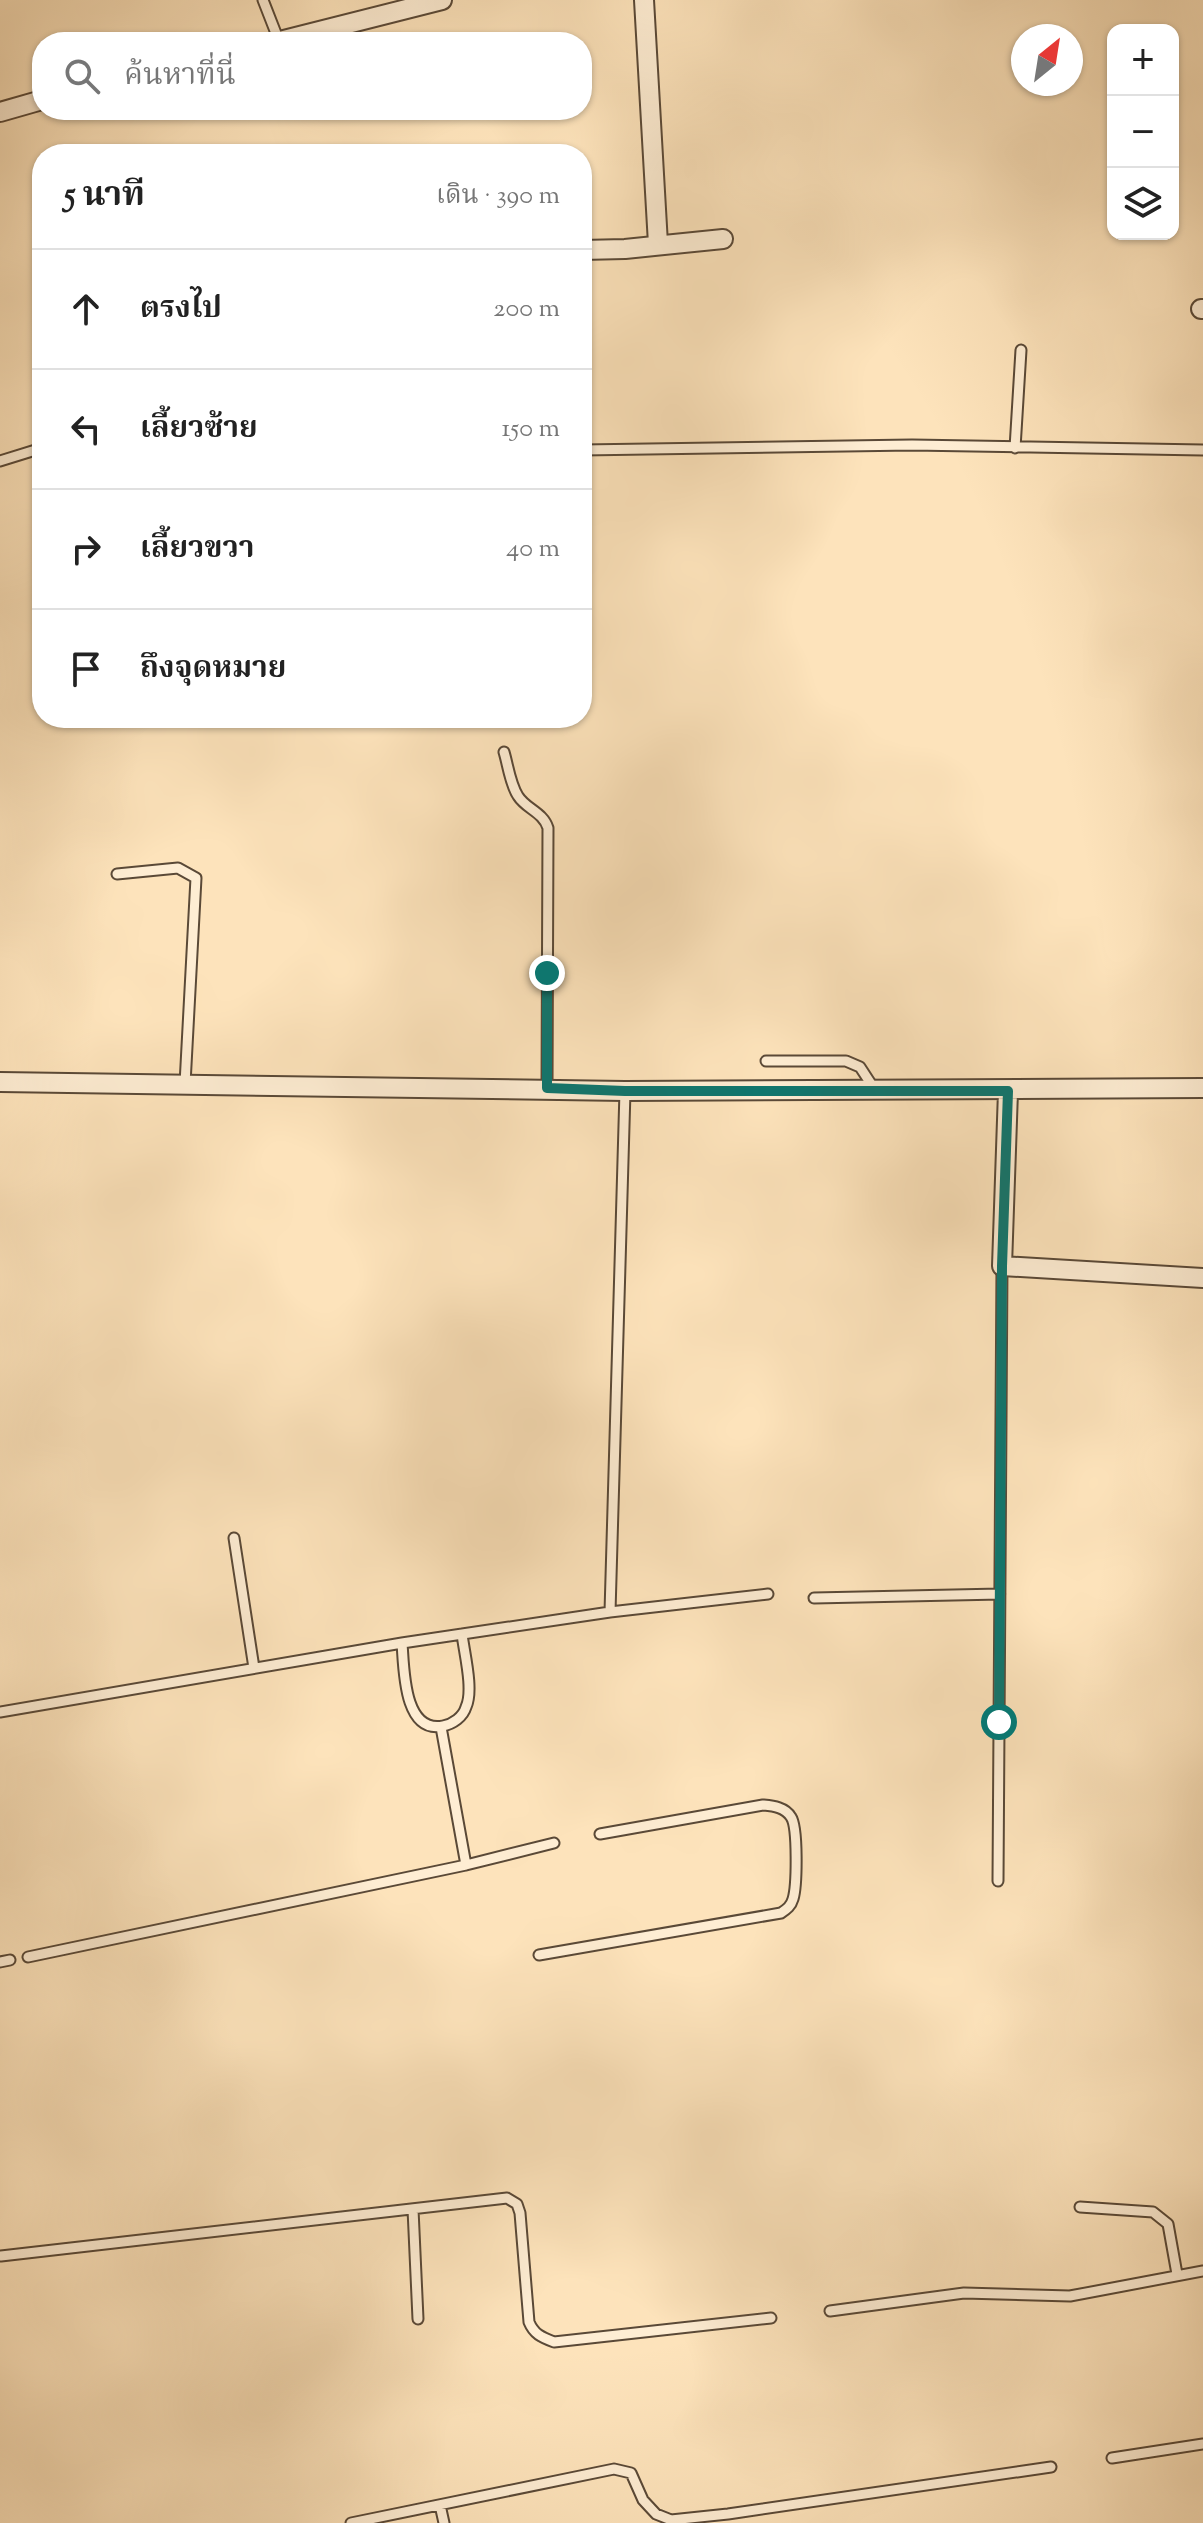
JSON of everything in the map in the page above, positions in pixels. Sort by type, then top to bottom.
[{"type":"street","points":[[317,32],[442,0]]},
{"type":"street","points":[[644,0],[658,244]]},
{"type":"street","points":[[0,110],[32,102]]},
{"type":"street","points":[[592,250],[723,239]]},
{"type":"street","points":[[0,1082],[625,1091],[1203,1088]]},
{"type":"street","points":[[1008,1091],[1002,1266],[1203,1278]]},
{"type":"lane","points":[[263,0],[274,32]]},
{"type":"lane","points":[[1015,448],[1021,350]]},
{"type":"lane","points":[[592,450],[912,445],[1203,450]]},
{"type":"lane","points":[[0,461],[32,451]]},
{"type":"lane","points":[[504,752],[514,790],[520,800],[545,820],[548,828],[547,1088]]},
{"type":"lane","points":[[117,874],[178,868],[196,878],[185,1084]]},
{"type":"lane","points":[[766,1061],[846,1061],[860,1067],[875,1090]]},
{"type":"lane","points":[[610,1612],[625,1091]]},
{"type":"lane","points":[[998,1881],[1002,1266]]},
{"type":"lane","points":[[234,1538],[254,1668]]},
{"type":"lane","points":[[0,1712],[402,1643],[610,1612],[768,1594]]},
{"type":"lane","points":[[814,1598],[1000,1594]]},
{"type":"lane","points":[[402,1643],[408,1700],[414,1713],[427,1723],[441,1727],[457,1720],[467,1707],[469,1693],[462,1634]]},
{"type":"lane","points":[[441,1727],[466,1865]]},
{"type":"lane","points":[[539,1955],[781,1913],[790,1906],[794,1896],[795,1832],[791,1816],[777,1806],[763,1805],[600,1834]]},
{"type":"lane","points":[[28,1957],[466,1865],[554,1843]]},
{"type":"lane","points":[[1,2256],[507,2198],[517,2204],[529,2322],[532,2331],[554,2342],[771,2318]]},
{"type":"lane","points":[[1080,2207],[1153,2212],[1168,2224],[1177,2274]]},
{"type":"lane","points":[[413,2209],[418,2319]]},
{"type":"lane","points":[[830,2311],[964,2293],[1070,2296],[1203,2271]]},
{"type":"lane","points":[[1112,2458],[1203,2444]]},
{"type":"lane","points":[[351,2523],[614,2469],[623,2470],[635,2478],[643,2500],[656,2514],[671,2520],[1051,2467]]},
{"type":"lane","points":[[440,2505],[444,2523]]},
{"type":"route","points":[[547,973],[547,1088],[625,1091],[1008,1091],[1002,1266],[999,1722]]}]
